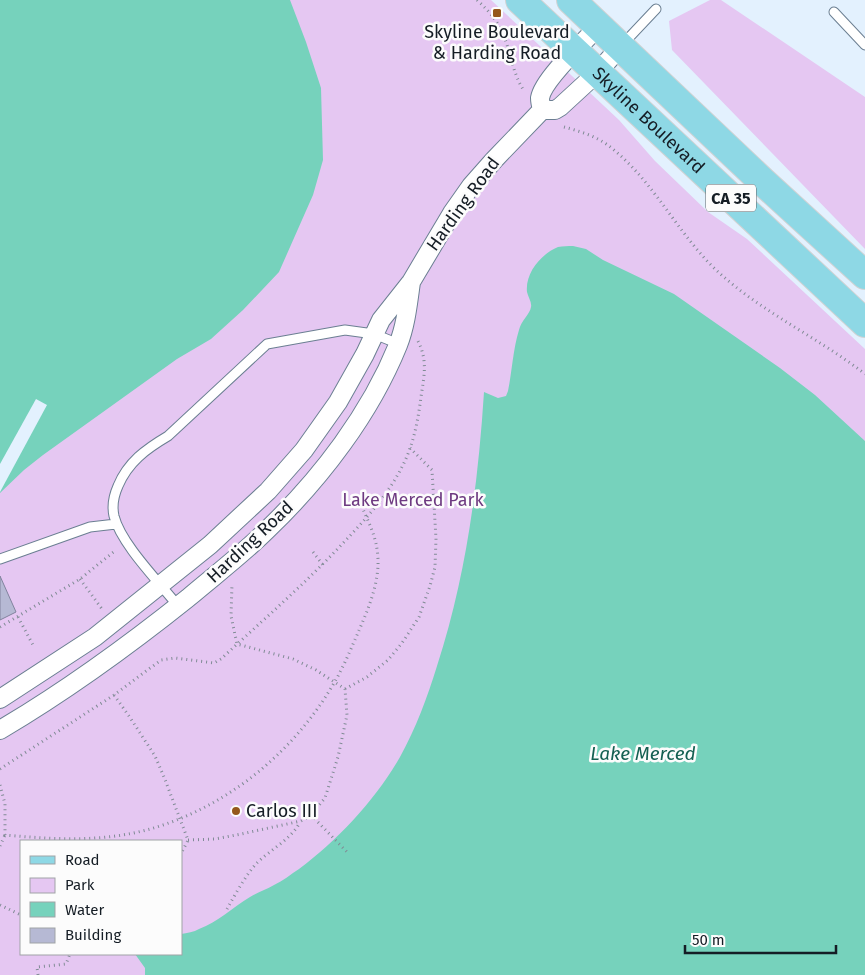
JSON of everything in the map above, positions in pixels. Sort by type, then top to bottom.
[{"type":"main road","name":"Skyline Boulevard","points":[[520,0],[865,323]]},
{"type":"main road","name":"Skyline Boulevard","points":[[571,0],[762,181],[865,275]]},
{"type":"street","points":[[542,110],[540,98],[552,77],[599,26]]},
{"type":"street","name":"Harding Road","points":[[0,699],[72,653],[162,585],[244,515],[287,471],[338,402],[365,354],[381,320],[411,282],[435,238],[471,186],[542,110],[555,110],[560,107],[597,73],[621,46]]},
{"type":"street","name":"Harding Road","points":[[0,730],[79,680],[178,606],[248,548],[287,510],[325,466],[371,398],[398,344],[404,326],[411,282]]},
{"type":"lane","points":[[621,46],[656,9]]},
{"type":"lane","points":[[834,12],[865,45]]},
{"type":"lane","points":[[178,606],[126,542],[113,514],[115,494],[122,476],[134,459],[168,436],[267,344],[345,330],[374,334],[398,344]]},
{"type":"lane","points":[[0,559],[90,527],[116,524]]},
{"type":"path","points":[[477,0],[488,10],[503,34],[516,74],[525,91]]},
{"type":"path","points":[[558,124],[596,138],[608,145],[633,168],[656,194],[682,230],[713,267],[771,312],[865,374]]},
{"type":"path","points":[[0,769],[114,695],[161,660],[175,658],[214,663],[323,565],[390,487],[404,463],[410,448],[417,427],[425,360],[418,341],[404,326]]},
{"type":"path","points":[[345,689],[367,677],[388,660],[419,617],[430,586],[435,567],[436,538],[432,470],[410,448]]},
{"type":"path","points":[[5,834],[49,839],[84,840],[121,836],[165,824],[208,805],[265,767],[290,743],[334,683],[366,616],[374,590],[378,561],[376,540],[360,502]]},
{"type":"path","points":[[0,627],[80,579],[126,542]]},
{"type":"path","points":[[313,552],[323,565]]},
{"type":"path","points":[[228,565],[233,574],[231,616],[237,644]]},
{"type":"path","points":[[80,579],[112,623]]},
{"type":"path","points":[[18,617],[33,645]]},
{"type":"path","points":[[237,644],[293,659],[316,670],[345,689]]},
{"type":"path","points":[[188,840],[215,839],[301,821],[311,815],[325,798],[338,757],[347,715],[345,689]]},
{"type":"path","points":[[114,695],[155,756],[188,840],[182,852]]},
{"type":"path","points":[[0,785],[5,804],[5,834],[0,846]]},
{"type":"path","points":[[311,815],[348,853]]},
{"type":"path","points":[[227,909],[254,866],[296,831],[301,821]]},
{"type":"path","points":[[0,905],[20,915]]},
{"type":"path","points":[[38,975],[37,967],[66,964],[70,955]]},
{"type":"green space","name":"Lake Merced Park","points":[[0,0],[491,0],[619,120],[655,161],[708,212],[747,239],[865,349],[865,975],[0,975]]},
{"type":"green space","points":[[710,0],[721,0],[865,97],[865,249],[672,50],[669,21]]},
{"type":"water","points":[[0,0],[290,0],[321,88],[323,160],[313,195],[279,272],[243,310],[211,339],[177,359],[43,455],[0,493]]},
{"type":"water","name":"Lake Merced","points":[[558,247],[586,249],[603,260],[674,294],[780,368],[815,395],[865,441],[865,975],[145,975],[145,968],[136,955],[182,955],[182,934],[195,931],[213,922],[250,897],[281,882],[314,858],[342,832],[368,803],[400,757],[416,724],[429,690],[456,599],[474,496],[484,392],[498,398],[506,396],[517,337],[520,327],[531,307],[527,285],[531,271],[546,254]]},
{"type":"pier","points":[[36,399],[47,405],[0,492],[0,464]]},
{"type":"building","points":[[0,576],[16,612],[0,620]]},
{"type":"place","name":"Skyline Boulevard & Harding Road","points":[[497,13]]},
{"type":"place","name":"Carlos III","points":[[236,811]]}]
